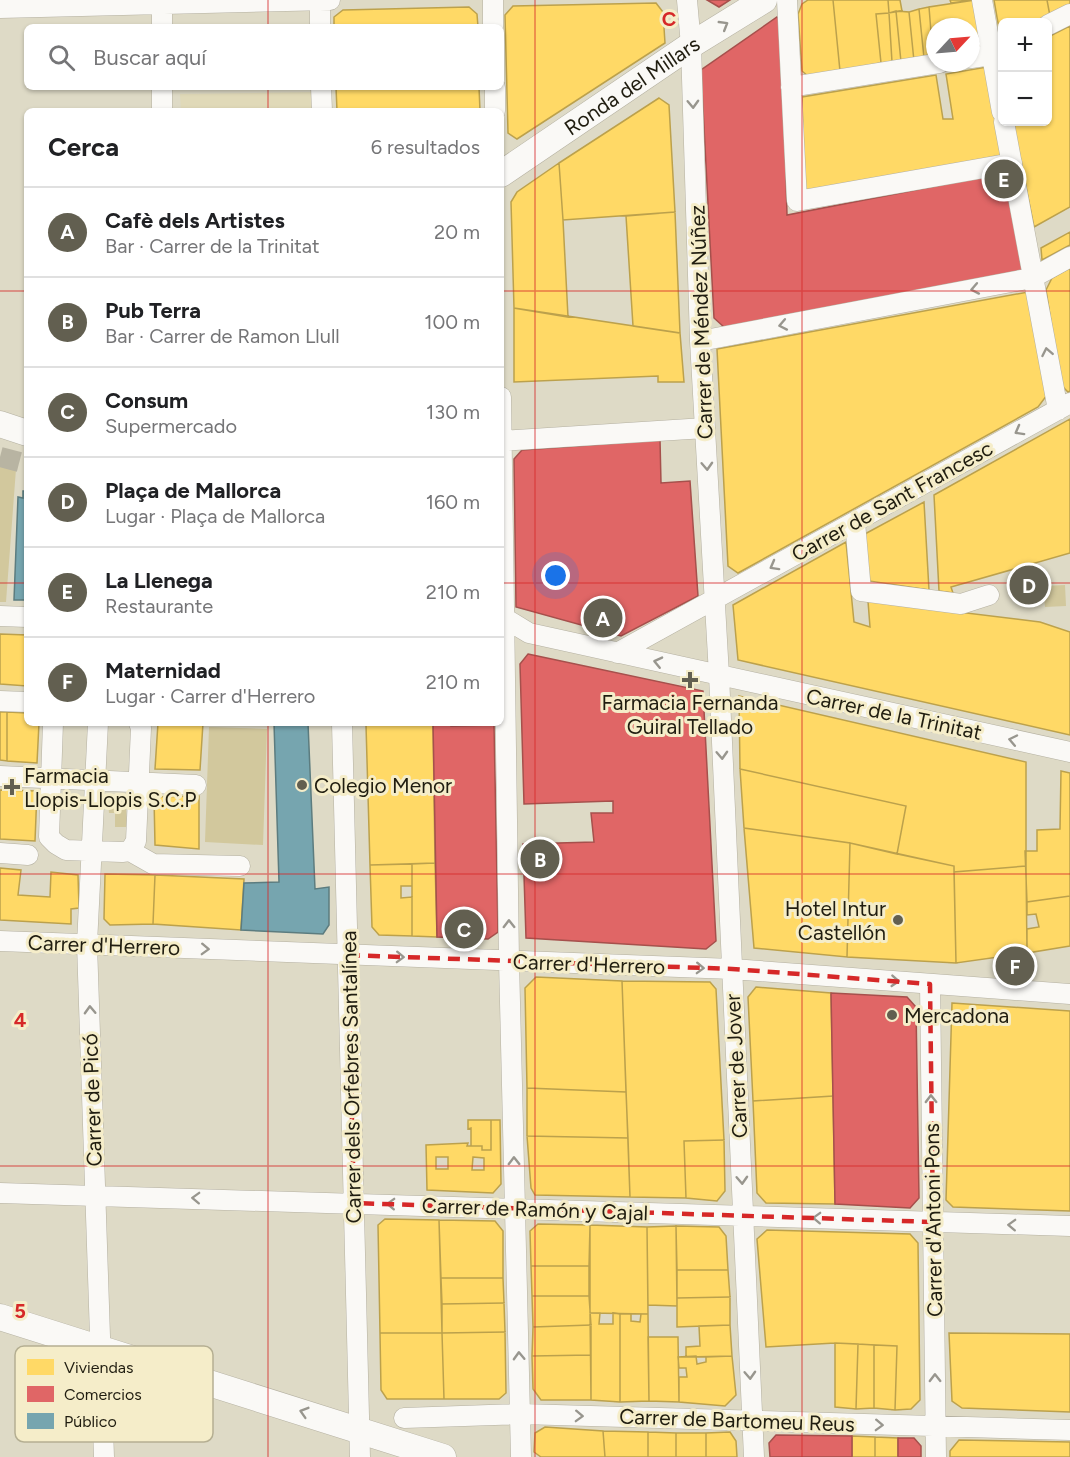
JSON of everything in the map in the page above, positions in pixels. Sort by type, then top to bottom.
[{"type":"main road","name":"Ronda del Millars","points":[[504,172],[691,45],[764,0]]},
{"type":"main road","points":[[0,423],[24,419]]},
{"type":"main road","points":[[0,423],[24,432]]},
{"type":"main road","points":[[0,1317],[94,1346]]},
{"type":"main road","points":[[213,1383],[443,1457]]},
{"type":"street","points":[[320,0],[320,24]]},
{"type":"street","points":[[0,8],[162,2],[330,0]]},
{"type":"street","points":[[493,0],[493,24]]},
{"type":"street","name":"Carrer de Méndez Núñez","points":[[687,0],[691,45],[700,341],[714,599]]},
{"type":"street","points":[[787,0],[797,201],[1012,163]]},
{"type":"street","points":[[982,0],[997,52],[999,72]]},
{"type":"street","points":[[162,2],[162,24]]},
{"type":"street","points":[[1052,23],[1070,14]]},
{"type":"street","points":[[980,56],[997,52]]},
{"type":"street","points":[[791,87],[926,65]]},
{"type":"street","points":[[162,90],[162,108]]},
{"type":"street","points":[[321,90],[322,108]]},
{"type":"street","points":[[495,90],[495,108]]},
{"type":"street","points":[[1005,126],[1032,278],[1064,406]]},
{"type":"street","points":[[700,341],[1032,278],[1070,257]]},
{"type":"street","name":"Carrer de Sant Francesc","points":[[714,599],[1064,406]]},
{"type":"street","points":[[504,441],[705,428]]},
{"type":"street","points":[[855,522],[861,591],[961,604],[982,597]]},
{"type":"street","points":[[617,653],[714,599],[719,675]]},
{"type":"street","points":[[0,616],[24,617]]},
{"type":"street","name":"Carrer de la Trinitat","points":[[504,618],[529,633],[1070,752]]},
{"type":"street","name":"Carrer de Jover","points":[[719,675],[754,1457]]},
{"type":"street","points":[[0,701],[24,702]]},
{"type":"street","points":[[504,715],[521,1457]]},
{"type":"street","points":[[53,726],[48,837],[66,850],[122,852],[130,850],[136,841],[140,726]]},
{"type":"street","name":"Carrer de Picó","points":[[98,726],[87,944],[101,1346]]},
{"type":"street","name":"Carrer dels Orfebres Santalínea","points":[[342,726],[360,1457]]},
{"type":"street","points":[[0,776],[196,785]]},
{"type":"street","points":[[130,850],[153,864],[240,866]]},
{"type":"street","points":[[0,854],[28,855]]},
{"type":"street","name":"Carrer d'Herrero","points":[[0,941],[732,969],[1070,994]]},
{"type":"street","name":"Carrer d'Antoni Pons","points":[[930,984],[936,1457]]},
{"type":"street","name":"Carrer de Ramón y Cajal","points":[[0,1193],[96,1194],[1070,1227]]},
{"type":"street","name":"Carrer de Bartomeu Reus","points":[[404,1418],[521,1414],[1070,1430]]},
{"type":"street","name":"Carrer de Picó","points":[[104,1442],[104,1457]]},
{"type":"highlighted area","points":[[348,955],[732,969],[930,984],[933,1222],[354,1203]]},
{"type":"shaded area","points":[[318,92],[318,108],[181,108],[180,94]]},
{"type":"shaded area","points":[[0,465],[16,469],[6,602],[0,602]]},
{"type":"shaded area","points":[[1065,585],[1066,606],[1045,607],[1043,586]]},
{"type":"shaded area","points":[[209,727],[267,729],[263,845],[205,842]]},
{"type":"shaded area","points":[[115,795],[121,795],[122,809],[126,809],[127,827],[115,827],[115,813],[109,813],[108,802],[115,801]]},
{"type":"building: Viviendas","points":[[808,0],[833,0],[840,71],[808,76],[802,71],[798,14],[802,4]]},
{"type":"building: Viviendas","points":[[833,0],[888,0],[889,13],[876,14],[881,63],[840,71]]},
{"type":"building: Viviendas","points":[[888,0],[900,0],[902,11],[889,13]]},
{"type":"building: Viviendas","points":[[950,0],[973,0],[951,3]]},
{"type":"building: Viviendas","points":[[975,0],[979,18],[930,18],[929,7]]},
{"type":"building: Viviendas","points":[[994,0],[1047,0],[1050,16],[1046,18],[998,18],[998,23]]},
{"type":"building: Viviendas","points":[[1047,0],[1070,0],[1070,5],[1050,16]]},
{"type":"building: Viviendas","points":[[656,3],[663,12],[665,43],[517,139],[508,133],[505,15],[513,6]]},
{"type":"building: Viviendas","points":[[469,7],[477,14],[478,24],[334,24],[334,17],[343,10]]},
{"type":"building: Viviendas","points":[[929,7],[930,18],[926,18],[926,58],[924,58],[919,9]]},
{"type":"building: Viviendas","points":[[919,9],[924,58],[914,61],[909,12]]},
{"type":"building: Viviendas","points":[[896,11],[901,62],[892,62],[889,13]]},
{"type":"building: Viviendas","points":[[896,11],[909,12],[914,61],[901,62]]},
{"type":"building: Viviendas","points":[[889,13],[892,62],[881,63],[876,14]]},
{"type":"building: Viviendas","points":[[980,26],[983,41],[980,44]]},
{"type":"building: Viviendas","points":[[1070,26],[1070,207],[1034,227],[1014,126],[1052,126],[1052,35]]},
{"type":"building: Viviendas","points":[[987,67],[1004,156],[804,191],[802,97],[936,75],[943,119],[953,119],[946,74],[980,72],[980,68]]},
{"type":"building: Viviendas","points":[[336,90],[479,90],[480,108],[337,108]]},
{"type":"building: Viviendas","points":[[659,98],[669,105],[675,212],[563,220],[559,163]]},
{"type":"building: Viviendas","points":[[559,163],[568,317],[514,308],[511,202],[517,192]]},
{"type":"building: Viviendas","points":[[675,212],[680,333],[633,326],[626,216]]},
{"type":"building: Viviendas","points":[[1070,232],[1070,245],[1042,260],[1041,248]]},
{"type":"building: Viviendas","points":[[1070,268],[1070,391],[1068,392],[1061,385],[1046,290],[1052,278]]},
{"type":"building: Viviendas","points":[[1028,292],[1047,395],[1038,407],[738,573],[728,566],[717,349]]},
{"type":"building: Viviendas","points":[[514,308],[680,333],[684,382],[658,382],[658,376],[514,382]]},
{"type":"building: Viviendas","points":[[1070,419],[1070,553],[951,587],[953,593],[939,591],[934,495]]},
{"type":"building: Viviendas","points":[[924,502],[929,590],[869,581],[863,535]]},
{"type":"building: Viviendas","points":[[846,542],[854,622],[870,627],[868,601],[1040,622],[1070,632],[1070,735],[738,660],[733,605]]},
{"type":"building: Viviendas","points":[[0,634],[24,635],[24,686],[0,684]]},
{"type":"building: Viviendas","points":[[739,696],[1026,762],[1026,866],[954,872],[954,866],[897,854],[906,806],[740,769]]},
{"type":"building: Viviendas","points":[[0,712],[7,712],[7,761],[0,760]]},
{"type":"building: Viviendas","points":[[7,712],[24,713],[24,726],[39,726],[37,763],[7,761]]},
{"type":"building: Viviendas","points":[[158,726],[203,726],[200,770],[155,769]]},
{"type":"building: Viviendas","points":[[366,726],[433,726],[435,863],[370,865]]},
{"type":"building: Viviendas","points":[[740,769],[906,806],[897,854],[850,843],[744,828]]},
{"type":"building: Viviendas","points":[[1061,771],[1070,773],[1070,896],[1027,902],[1025,851],[1037,851],[1037,830],[1060,829]]},
{"type":"building: Viviendas","points":[[0,790],[37,791],[35,841],[0,839]]},
{"type":"building: Viviendas","points":[[199,796],[199,849],[155,845],[154,797]]},
{"type":"building: Viviendas","points":[[744,828],[850,843],[847,957],[754,948]]},
{"type":"building: Viviendas","points":[[850,843],[954,866],[956,963],[847,957]]},
{"type":"building: Viviendas","points":[[435,863],[437,937],[412,936],[412,864]]},
{"type":"building: Viviendas","points":[[412,864],[412,886],[401,886],[401,898],[412,897],[412,936],[379,935],[372,927],[370,865]]},
{"type":"building: Viviendas","points":[[1026,866],[1027,953],[956,963],[954,872]]},
{"type":"building: Viviendas","points":[[0,868],[21,870],[18,895],[50,897],[51,872],[78,875],[79,908],[71,909],[71,924],[0,920]]},
{"type":"building: Viviendas","points":[[105,874],[155,875],[153,924],[110,925],[104,919]]},
{"type":"building: Viviendas","points":[[155,875],[244,879],[241,930],[153,924]]},
{"type":"building: Viviendas","points":[[1070,896],[1070,946],[1027,953],[1027,929],[1039,927],[1036,914],[1027,915],[1027,902]]},
{"type":"building: Viviendas","points":[[536,977],[622,981],[626,1092],[527,1088],[525,988]]},
{"type":"building: Viviendas","points":[[622,981],[710,982],[716,989],[724,1140],[684,1141],[686,1198],[630,1197]]},
{"type":"building: Viviendas","points":[[756,987],[831,993],[833,1096],[753,1101],[748,997]]},
{"type":"building: Viviendas","points":[[952,1003],[1070,1011],[1070,1211],[953,1207],[946,1200]]},
{"type":"building: Viviendas","points":[[527,1088],[626,1092],[628,1138],[527,1136]]},
{"type":"building: Viviendas","points":[[833,1096],[835,1204],[766,1203],[757,1193],[753,1101]]},
{"type":"building: Viviendas","points":[[468,1120],[491,1120],[491,1150],[482,1150],[482,1146],[471,1146],[471,1128],[468,1129]]},
{"type":"building: Viviendas","points":[[491,1120],[500,1120],[501,1184],[493,1193],[427,1190],[426,1145],[468,1143],[467,1146],[482,1146],[482,1150],[491,1150]],"holes":[[[436,1157],[448,1157],[448,1169],[436,1169]],[[473,1157],[484,1158],[484,1170],[472,1170]]]},
{"type":"building: Viviendas","points":[[527,1136],[628,1138],[630,1197],[535,1195],[531,1188]]},
{"type":"building: Viviendas","points":[[724,1140],[725,1191],[717,1201],[686,1198],[684,1141]]},
{"type":"building: Viviendas","points":[[385,1219],[439,1220],[442,1333],[380,1333],[378,1225]]},
{"type":"building: Viviendas","points":[[439,1220],[495,1221],[503,1231],[503,1278],[441,1278]]},
{"type":"building: Viviendas","points":[[538,1224],[590,1225],[589,1266],[531,1266],[530,1231]]},
{"type":"building: Viviendas","points":[[590,1225],[647,1227],[648,1314],[590,1313]]},
{"type":"building: Viviendas","points":[[676,1226],[677,1306],[648,1305],[647,1227]]},
{"type":"building: Viviendas","points":[[676,1226],[719,1227],[726,1236],[728,1270],[677,1270]]},
{"type":"building: Viviendas","points":[[767,1230],[910,1234],[918,1243],[920,1400],[911,1409],[895,1410],[897,1346],[835,1343],[766,1347],[757,1239]]},
{"type":"building: Viviendas","points":[[531,1266],[589,1266],[589,1296],[532,1296]]},
{"type":"building: Viviendas","points":[[677,1270],[728,1270],[730,1297],[677,1298]]},
{"type":"building: Viviendas","points":[[441,1278],[503,1278],[504,1303],[442,1304]]},
{"type":"building: Viviendas","points":[[532,1296],[589,1296],[591,1325],[533,1327]]},
{"type":"building: Viviendas","points":[[730,1297],[730,1325],[677,1327],[677,1298]]},
{"type":"building: Viviendas","points":[[504,1303],[505,1332],[442,1333],[442,1304]]},
{"type":"building: Viviendas","points":[[590,1313],[600,1313],[599,1324],[613,1324],[613,1313],[620,1314],[620,1402],[591,1400]]},
{"type":"building: Viviendas","points":[[620,1314],[631,1314],[631,1321],[640,1322],[641,1314],[648,1314],[649,1401],[620,1402]]},
{"type":"building: Viviendas","points":[[591,1325],[591,1355],[532,1356],[533,1327]]},
{"type":"building: Viviendas","points":[[730,1325],[732,1356],[686,1357],[686,1347],[700,1346],[699,1326]]},
{"type":"building: Viviendas","points":[[505,1332],[506,1393],[499,1399],[444,1399],[442,1333]]},
{"type":"building: Viviendas","points":[[380,1333],[442,1333],[444,1399],[387,1399],[381,1390]]},
{"type":"building: Viviendas","points":[[949,1333],[1070,1334],[1070,1412],[962,1408],[952,1401]]},
{"type":"building: Viviendas","points":[[648,1337],[678,1337],[679,1402],[649,1401]]},
{"type":"building: Viviendas","points":[[835,1343],[858,1344],[856,1409],[835,1407]]},
{"type":"building: Viviendas","points":[[858,1344],[874,1345],[874,1408],[856,1409]]},
{"type":"building: Viviendas","points":[[874,1345],[897,1346],[895,1410],[874,1408]]},
{"type":"building: Viviendas","points":[[591,1355],[591,1400],[541,1400],[533,1389],[532,1356]]},
{"type":"building: Viviendas","points":[[696,1356],[697,1364],[706,1362],[706,1357],[732,1356],[736,1395],[725,1406],[679,1402],[679,1377],[687,1377],[686,1368],[679,1368],[678,1357]]},
{"type":"building: Viviendas","points":[[545,1427],[603,1431],[605,1457],[541,1457],[534,1452],[535,1433]]},
{"type":"building: Viviendas","points":[[603,1431],[648,1432],[648,1457],[605,1457]]},
{"type":"building: Viviendas","points":[[648,1432],[676,1433],[676,1457],[648,1457]]},
{"type":"building: Viviendas","points":[[730,1432],[736,1441],[737,1457],[706,1457],[706,1433]]},
{"type":"building: Viviendas","points":[[676,1433],[706,1433],[706,1457],[676,1457]]},
{"type":"building: Viviendas","points":[[852,1436],[875,1437],[875,1457],[852,1457]]},
{"type":"building: Viviendas","points":[[875,1437],[898,1438],[898,1457],[875,1457]]},
{"type":"building: Viviendas","points":[[959,1440],[1070,1442],[1070,1457],[950,1457],[950,1451]]},
{"type":"building: Comercios","points":[[707,0],[730,0],[719,7]]},
{"type":"building: Comercios","points":[[777,17],[782,21],[787,215],[1008,172],[1025,273],[725,328],[714,318],[701,70]]},
{"type":"building: Comercios","points":[[660,440],[661,483],[690,481],[698,596],[621,636],[516,607],[514,459],[522,450]]},
{"type":"building: Comercios","points":[[528,654],[703,691],[716,941],[706,949],[526,938],[523,844],[594,842],[591,813],[613,813],[613,801],[524,804],[520,664]]},
{"type":"building: Comercios","points":[[433,726],[494,726],[498,932],[488,939],[437,937]]},
{"type":"building: Comercios","points":[[831,993],[907,997],[916,1007],[919,1198],[910,1208],[835,1204]]},
{"type":"building: Comercios","points":[[776,1435],[852,1436],[852,1457],[770,1457],[769,1443]]},
{"type":"building: Comercios","points":[[898,1438],[914,1438],[921,1446],[921,1457],[898,1457]]},
{"type":"building: Público","points":[[24,491],[24,600],[14,600],[18,497],[23,498]]},
{"type":"building: Público","points":[[274,726],[308,726],[315,889],[329,887],[329,925],[323,934],[241,930],[244,883],[279,882]]},
{"type":"tunnel","points":[[0,457],[24,463]]},
{"type":"place","name":"La Llenega","points":[[1004,179]]},
{"type":"place","name":"Plaça de Mallorca","points":[[1029,585]]},
{"type":"place","name":"Cafè dels Artistes","points":[[603,618]]},
{"type":"place","name":"Farmacia Fernanda Guiral Tellado","points":[[690,680]]},
{"type":"place","name":"Colegio Menor","points":[[302,785]]},
{"type":"place","name":"Farmacia Llopis-Llopis S.C.P","points":[[12,787]]},
{"type":"place","name":"Pub Terra","points":[[540,859]]},
{"type":"place","name":"Hotel Intur Castellón","points":[[898,920]]},
{"type":"place","name":"Consum","points":[[464,929]]},
{"type":"place","name":"Maternidad","points":[[1015,966]]},
{"type":"place","name":"Mercadona","points":[[892,1015]]}]
